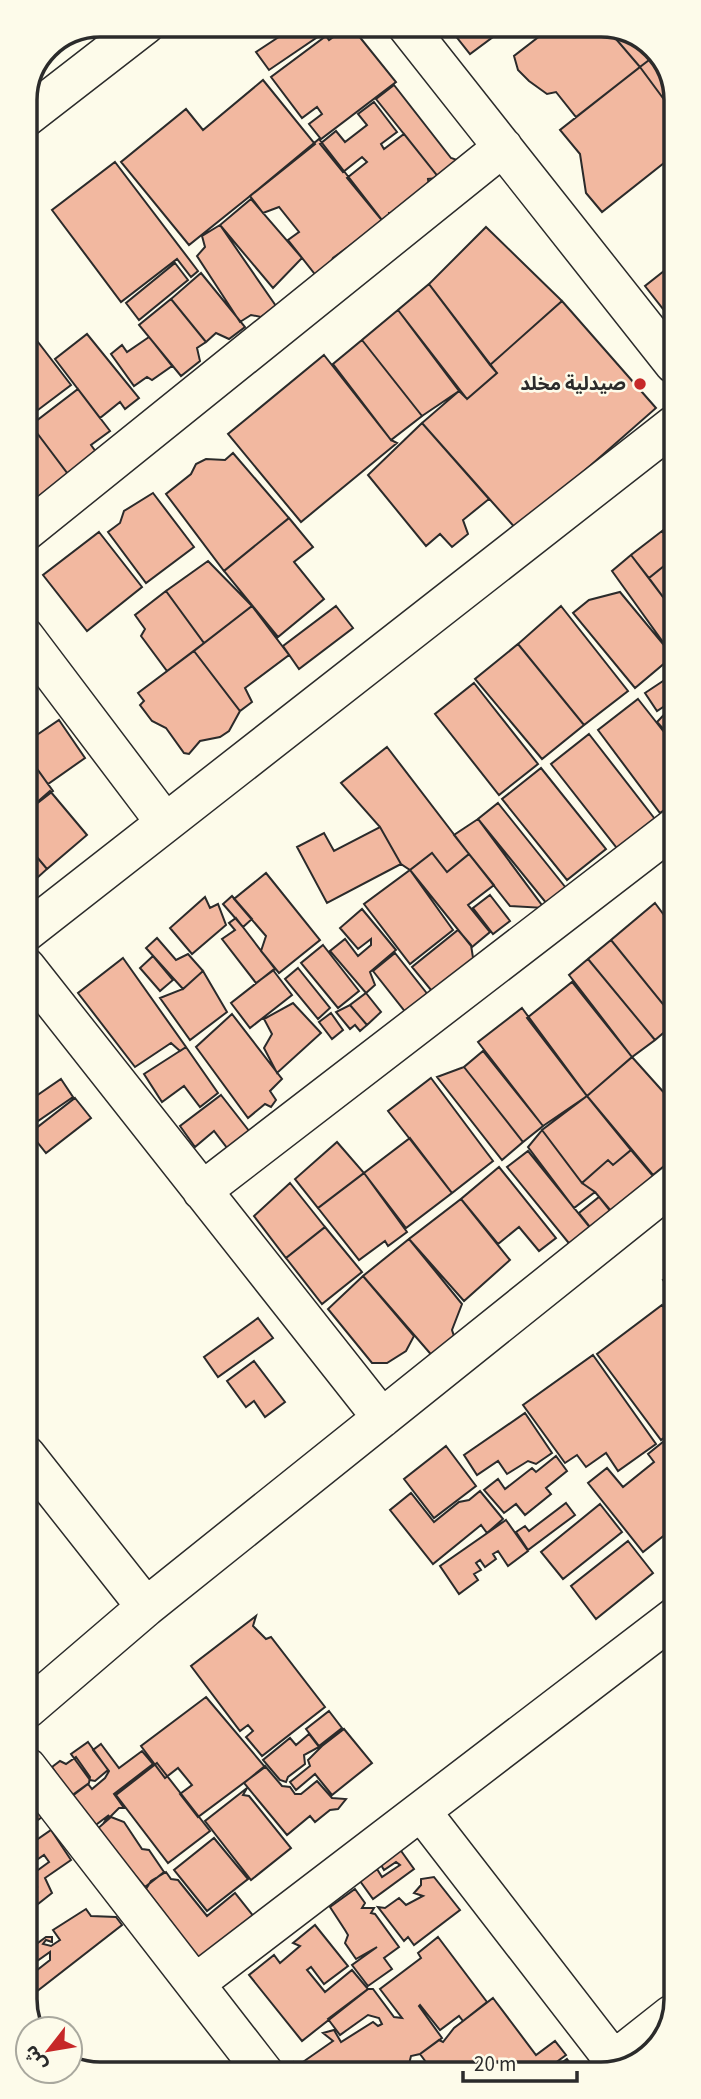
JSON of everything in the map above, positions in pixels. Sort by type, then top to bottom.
[{"type":"street","points":[[37,109],[128,37]]},
{"type":"street","points":[[416,37],[664,351]]},
{"type":"street","points":[[37,522],[503,147]]},
{"type":"street","points":[[37,923],[164,821],[664,433]]},
{"type":"street","points":[[37,653],[164,821]]},
{"type":"street","points":[[202,1191],[664,835]]},
{"type":"street","points":[[37,981],[382,1419]]},
{"type":"street","points":[[37,1700],[146,1607],[664,1193]]},
{"type":"street","points":[[37,1469],[146,1607]]},
{"type":"street","points":[[196,1983],[664,1625]]},
{"type":"street","points":[[37,1780],[256,2062]]},
{"type":"street","points":[[421,1811],[614,2061]]},
{"type":"street","points":[[629,2056],[657,2028]]},
{"type":"building","points":[[279,37],[318,37],[269,70],[256,52]]},
{"type":"building","points":[[325,37],[329,40],[333,37],[360,37],[396,82],[321,139],[309,124],[322,114],[317,107],[302,118],[271,77]]},
{"type":"building","points":[[457,37],[493,37],[470,54]]},
{"type":"building","points":[[539,37],[606,37],[616,39],[640,67],[576,117],[556,92],[547,94],[529,81],[518,70],[514,56]]},
{"type":"building","points":[[616,39],[633,45],[649,58],[640,67]]},
{"type":"building","points":[[650,59],[662,83],[664,99],[640,67]]},
{"type":"building","points":[[640,67],[664,99],[664,163],[602,212],[586,193],[580,154],[560,130]]},
{"type":"building","points":[[263,80],[315,144],[189,245],[121,162],[186,109],[203,130]]},
{"type":"building","points":[[394,85],[451,158],[469,164],[444,184],[376,99]]},
{"type":"building","points":[[374,102],[397,132],[381,144],[384,149],[404,134],[439,178],[428,179],[429,186],[395,213],[389,213],[389,229],[347,178],[367,162],[362,157],[343,172],[320,144],[336,131],[345,142],[367,125],[358,114]]},
{"type":"building","points":[[319,139],[389,229],[367,233],[333,258],[321,282],[288,240],[299,232],[279,207],[263,213],[250,196]]},
{"type":"building","points":[[115,162],[198,271],[191,277],[177,259],[121,302],[52,210]]},
{"type":"building","points":[[251,199],[302,258],[273,288],[220,225]]},
{"type":"building","points":[[220,225],[276,306],[261,317],[251,315],[240,322],[197,256],[205,247],[202,236]]},
{"type":"building","points":[[486,227],[562,301],[490,365],[429,284]]},
{"type":"building","points":[[175,263],[188,280],[139,320],[126,303]]},
{"type":"building","points":[[664,271],[664,310],[645,286]]},
{"type":"building","points":[[201,273],[245,327],[229,339],[216,333],[206,342],[171,299]]},
{"type":"building","points":[[429,284],[497,373],[467,399],[398,310]]},
{"type":"building","points":[[171,299],[206,342],[197,348],[200,361],[181,376],[139,325]]},
{"type":"building","points":[[562,301],[656,408],[517,530],[422,423],[459,391],[467,399],[497,373],[490,365]]},
{"type":"building","points":[[398,310],[459,391],[422,416],[362,340]]},
{"type":"building","points":[[87,334],[139,398],[125,409],[120,402],[100,418],[55,359]]},
{"type":"building","points":[[149,337],[172,366],[152,380],[147,377],[134,386],[111,354],[122,345],[127,352]]},
{"type":"building","points":[[362,340],[422,416],[391,440],[333,364]]},
{"type":"building","points":[[37,341],[71,385],[37,411]]},
{"type":"building","points":[[324,355],[391,440],[397,443],[301,522],[228,434]]},
{"type":"building","points":[[78,389],[110,431],[91,445],[99,456],[71,478],[37,433],[37,420]]},
{"type":"building","points":[[422,423],[489,499],[463,520],[468,534],[452,547],[440,534],[426,546],[368,475]]},
{"type":"building","points":[[37,433],[71,478],[37,504]]},
{"type":"building","points":[[233,453],[289,518],[224,571],[166,494],[191,474],[196,464],[206,459],[225,460]]},
{"type":"building","points":[[153,493],[194,547],[146,583],[108,532],[120,523],[124,511]]},
{"type":"building","points":[[289,518],[313,547],[294,562],[324,599],[278,637],[224,571]]},
{"type":"building","points":[[662,531],[664,533],[664,566],[649,578],[631,555]]},
{"type":"building","points":[[99,532],[142,587],[87,631],[43,575]]},
{"type":"building","points":[[631,555],[664,598],[664,643],[612,571]]},
{"type":"building","points":[[208,561],[252,606],[204,643],[166,591]]},
{"type":"building","points":[[664,566],[664,598],[649,578]]},
{"type":"building","points":[[166,591],[204,643],[167,671],[141,636],[145,629],[135,615]]},
{"type":"building","points":[[620,592],[664,645],[664,664],[635,688],[573,613],[589,600]]},
{"type":"building","points":[[252,606],[289,655],[245,688],[252,702],[240,711],[194,651]]},
{"type":"building","points":[[336,606],[353,628],[299,669],[283,646]]},
{"type":"building","points":[[561,606],[628,691],[584,725],[518,644]]},
{"type":"building","points":[[518,644],[584,725],[542,759],[475,679]]},
{"type":"building","points":[[194,651],[240,711],[229,731],[220,737],[200,741],[189,754],[184,753],[166,728],[152,721],[140,705],[144,701],[138,693]]},
{"type":"building","points":[[664,680],[664,706],[657,711],[645,693]]},
{"type":"building","points":[[474,683],[538,764],[499,795],[435,714]]},
{"type":"building","points":[[638,699],[664,732],[664,810],[660,813],[598,730]]},
{"type":"building","points":[[664,715],[664,730],[657,722]]},
{"type":"building","points":[[59,720],[85,758],[48,784],[37,769],[37,735]]},
{"type":"building","points":[[589,734],[658,823],[620,852],[551,764]]},
{"type":"building","points":[[387,747],[469,854],[447,872],[432,853],[410,870],[401,864],[380,827],[341,783]]},
{"type":"building","points":[[541,768],[606,849],[567,880],[502,799]]},
{"type":"building","points":[[37,769],[53,791],[37,803]]},
{"type":"building","points":[[50,791],[87,835],[47,869],[37,857],[37,802]]},
{"type":"building","points":[[498,803],[566,888],[547,904],[478,819]]},
{"type":"building","points":[[478,819],[544,908],[510,906],[454,835]]},
{"type":"building","points":[[380,827],[401,864],[327,903],[297,847],[324,833],[334,851]]},
{"type":"building","points":[[432,853],[447,872],[469,854],[494,885],[468,905],[490,932],[472,947],[410,870]]},
{"type":"building","points":[[37,857],[47,869],[37,878]]},
{"type":"building","points":[[410,870],[453,930],[410,964],[364,904]]},
{"type":"building","points":[[266,873],[320,940],[279,973],[261,951],[266,936],[234,899]]},
{"type":"building","points":[[490,895],[510,921],[493,934],[473,908]]},
{"type":"building","points":[[232,896],[252,919],[243,927],[223,904]]},
{"type":"building","points":[[205,897],[210,908],[218,904],[226,925],[192,954],[170,928]]},
{"type":"building","points":[[655,903],[664,915],[664,1005],[611,940]]},
{"type":"building","points":[[362,909],[396,950],[370,972],[375,985],[366,993],[330,951],[345,939],[358,956],[371,945],[371,939],[358,949],[340,928]]},
{"type":"building","points":[[236,918],[275,969],[256,983],[222,939],[235,930],[229,923]]},
{"type":"building","points":[[458,930],[471,945],[474,964],[436,996],[412,967]]},
{"type":"building","points":[[157,938],[176,960],[188,954],[203,971],[183,989],[146,948]]},
{"type":"building","points":[[611,940],[664,1005],[664,1032],[655,1040],[588,959]]},
{"type":"building","points":[[323,945],[359,991],[338,1008],[301,963]]},
{"type":"building","points":[[395,953],[429,996],[407,1014],[373,971]]},
{"type":"building","points":[[153,956],[173,980],[160,991],[140,968]]},
{"type":"building","points":[[123,958],[186,1047],[180,1051],[171,1043],[135,1067],[78,993]]},
{"type":"building","points":[[588,959],[655,1040],[632,1057],[569,975]]},
{"type":"building","points":[[298,968],[330,1008],[318,1019],[285,979]]},
{"type":"building","points":[[273,970],[292,995],[250,1028],[231,1003]]},
{"type":"building","points":[[203,971],[227,1012],[190,1040],[160,998],[183,989]]},
{"type":"building","points":[[572,982],[632,1057],[587,1096],[527,1018]]},
{"type":"building","points":[[366,993],[381,1012],[367,1025],[350,1005]]},
{"type":"building","points":[[293,1003],[321,1033],[277,1073],[264,1048],[272,1034],[264,1019]]},
{"type":"building","points":[[350,1005],[367,1025],[360,1031],[355,1025],[350,1029],[336,1012]]},
{"type":"building","points":[[522,1008],[587,1096],[543,1126],[478,1042]]},
{"type":"building","points":[[331,1013],[343,1030],[332,1039],[319,1022]]},
{"type":"building","points":[[232,1014],[282,1079],[270,1091],[276,1100],[271,1107],[265,1104],[248,1118],[196,1047]]},
{"type":"building","points":[[186,1047],[218,1093],[200,1107],[184,1086],[162,1102],[144,1074]]},
{"type":"building","points":[[483,1051],[543,1126],[523,1142],[464,1067]]},
{"type":"building","points":[[632,1057],[664,1093],[664,1166],[653,1175],[587,1096]]},
{"type":"building","points":[[464,1067],[523,1142],[502,1160],[437,1077]]},
{"type":"building","points":[[431,1078],[493,1161],[452,1193],[388,1111]]},
{"type":"building","points":[[61,1079],[73,1097],[38,1121],[37,1095]]},
{"type":"building","points":[[221,1095],[253,1136],[231,1153],[214,1131],[195,1147],[180,1126]]},
{"type":"building","points":[[587,1096],[631,1150],[613,1165],[608,1160],[582,1183],[542,1130]]},
{"type":"building","points":[[75,1098],[91,1118],[46,1153],[37,1142],[37,1128]]},
{"type":"building","points":[[542,1130],[582,1183],[595,1192],[574,1208],[528,1147]]},
{"type":"building","points":[[410,1138],[452,1193],[406,1228],[364,1173]]},
{"type":"building","points":[[337,1142],[364,1173],[318,1208],[295,1179]]},
{"type":"building","points":[[631,1150],[659,1183],[617,1218],[595,1192],[582,1183],[608,1160],[613,1165]]},
{"type":"building","points":[[528,1151],[592,1230],[572,1247],[507,1167]]},
{"type":"building","points":[[499,1167],[556,1238],[539,1251],[519,1227],[498,1244],[461,1199]]},
{"type":"building","points":[[364,1173],[407,1232],[388,1246],[385,1241],[359,1260],[318,1208]]},
{"type":"building","points":[[290,1183],[325,1227],[286,1258],[254,1216]]},
{"type":"building","points":[[599,1197],[618,1221],[598,1237],[579,1213]]},
{"type":"building","points":[[461,1199],[510,1260],[464,1301],[409,1239]]},
{"type":"building","points":[[325,1227],[362,1272],[322,1304],[286,1258]]},
{"type":"building","points":[[409,1239],[462,1304],[452,1330],[456,1342],[435,1359],[363,1276]]},
{"type":"building","points":[[363,1276],[414,1336],[406,1351],[387,1363],[372,1363],[328,1309]]},
{"type":"building","points":[[662,1305],[664,1438],[661,1440],[597,1354]]},
{"type":"building","points":[[258,1318],[273,1338],[218,1377],[204,1357]]},
{"type":"building","points":[[593,1355],[656,1444],[618,1471],[606,1453],[586,1467],[577,1455],[565,1463],[523,1405]]},
{"type":"building","points":[[254,1361],[285,1402],[265,1417],[254,1401],[246,1407],[227,1381]]},
{"type":"building","points":[[525,1413],[552,1453],[536,1464],[528,1461],[507,1474],[498,1461],[477,1475],[464,1455]]},
{"type":"building","points":[[664,1441],[664,1535],[643,1552],[588,1483],[607,1468],[623,1487],[654,1462],[648,1454]]},
{"type":"building","points":[[446,1446],[476,1486],[434,1518],[404,1479]]},
{"type":"building","points":[[556,1456],[567,1471],[546,1488],[551,1494],[525,1515],[516,1504],[504,1513],[484,1490],[498,1479],[505,1489],[532,1468],[536,1472]]},
{"type":"building","points":[[480,1491],[503,1519],[487,1533],[481,1525],[433,1564],[390,1510],[411,1493],[434,1522],[459,1502],[469,1500]]},
{"type":"building","points":[[566,1503],[575,1515],[528,1550],[516,1532],[525,1526],[529,1531]]},
{"type":"building","points":[[600,1504],[622,1532],[563,1579],[541,1552]]},
{"type":"building","points":[[506,1520],[528,1551],[508,1566],[498,1551],[493,1554],[496,1559],[485,1567],[480,1560],[476,1563],[481,1570],[474,1574],[478,1580],[459,1594],[440,1566]]},
{"type":"building","points":[[628,1541],[653,1573],[596,1619],[571,1586]]},
{"type":"building","points":[[256,1616],[253,1626],[266,1639],[271,1637],[325,1707],[262,1756],[246,1737],[253,1731],[248,1725],[240,1731],[191,1666]]},
{"type":"building","points":[[206,1697],[265,1767],[198,1817],[180,1794],[192,1785],[178,1768],[165,1778],[141,1746]]},
{"type":"building","points":[[329,1711],[342,1728],[319,1746],[306,1729]]},
{"type":"building","points":[[344,1729],[372,1763],[332,1795],[315,1774],[296,1790],[290,1782],[310,1766],[308,1760],[322,1746]]},
{"type":"building","points":[[309,1734],[319,1747],[304,1755],[305,1764],[288,1777],[286,1782],[280,1780],[263,1760],[290,1738],[296,1745]]},
{"type":"building","points":[[88,1742],[108,1770],[95,1781],[90,1780],[71,1754]]},
{"type":"building","points":[[101,1744],[119,1768],[142,1751],[153,1764],[114,1794],[124,1808],[119,1808],[103,1824],[109,1815],[93,1827],[71,1797],[88,1784],[92,1789],[109,1771],[93,1750]]},
{"type":"building","points":[[76,1757],[90,1777],[89,1783],[71,1796],[52,1767],[60,1761],[66,1764]]},
{"type":"building","points":[[157,1763],[210,1831],[168,1863],[116,1795]]},
{"type":"building","points":[[265,1766],[282,1786],[290,1787],[295,1794],[301,1794],[317,1781],[332,1798],[346,1799],[338,1809],[330,1810],[315,1822],[310,1816],[287,1835],[244,1783]]},
{"type":"building","points":[[247,1788],[243,1795],[249,1796],[291,1848],[251,1880],[205,1821]]},
{"type":"building","points":[[111,1817],[124,1822],[142,1849],[149,1850],[164,1872],[145,1887],[96,1830]]},
{"type":"building","points":[[51,1830],[71,1860],[45,1878],[52,1893],[37,1905],[37,1871],[49,1862],[44,1855],[37,1860],[37,1840]]},
{"type":"building","points":[[214,1838],[248,1879],[207,1911],[174,1870]]},
{"type":"building","points":[[399,1848],[414,1869],[373,1899],[360,1881],[377,1869],[382,1877],[400,1865],[396,1862],[384,1870],[377,1858]]},
{"type":"building","points":[[166,1872],[171,1879],[178,1880],[207,1916],[235,1893],[258,1922],[203,1964],[146,1889],[151,1881]]},
{"type":"building","points":[[434,1877],[460,1910],[414,1945],[408,1937],[404,1941],[378,1907],[385,1908],[399,1898],[406,1905],[423,1896],[414,1893],[421,1885],[421,1879]]},
{"type":"building","points":[[355,1889],[365,1903],[362,1908],[374,1908],[371,1913],[375,1914],[399,1947],[384,1958],[392,1969],[368,1986],[352,1965],[377,1947],[356,1959],[345,1943],[348,1935],[330,1907]]},
{"type":"building","points":[[86,1909],[91,1916],[116,1917],[122,1925],[37,1991],[37,1970],[50,1960],[50,1952],[37,1961],[37,1944],[46,1937],[52,1937],[52,1942],[46,1940],[43,1944],[51,1946],[60,1940],[53,1930]]},
{"type":"building","points":[[315,1925],[348,1966],[324,1984],[311,1967],[307,1970],[325,1992],[352,1970],[368,1989],[302,2041],[249,1975],[274,1955],[280,1963],[300,1946],[293,1943]]},
{"type":"building","points":[[438,1937],[487,2002],[463,2021],[459,2016],[440,2030],[420,2005],[442,2038],[420,2054],[411,2056],[410,2062],[303,2062],[333,2041],[323,2033],[334,2030],[341,2042],[373,2022],[378,2026],[382,2024],[379,2018],[368,2015],[340,2035],[328,2019],[368,1989],[373,1989],[394,2017],[402,2018],[380,1989],[421,1958],[418,1953]]},
{"type":"building","points":[[493,1998],[536,2055],[555,2041],[566,2055],[557,2062],[426,2062],[420,2054],[439,2040],[443,2042],[454,2028]]},
{"type":"place","name":"صيدلية مخلد","points":[[640,384]]}]
